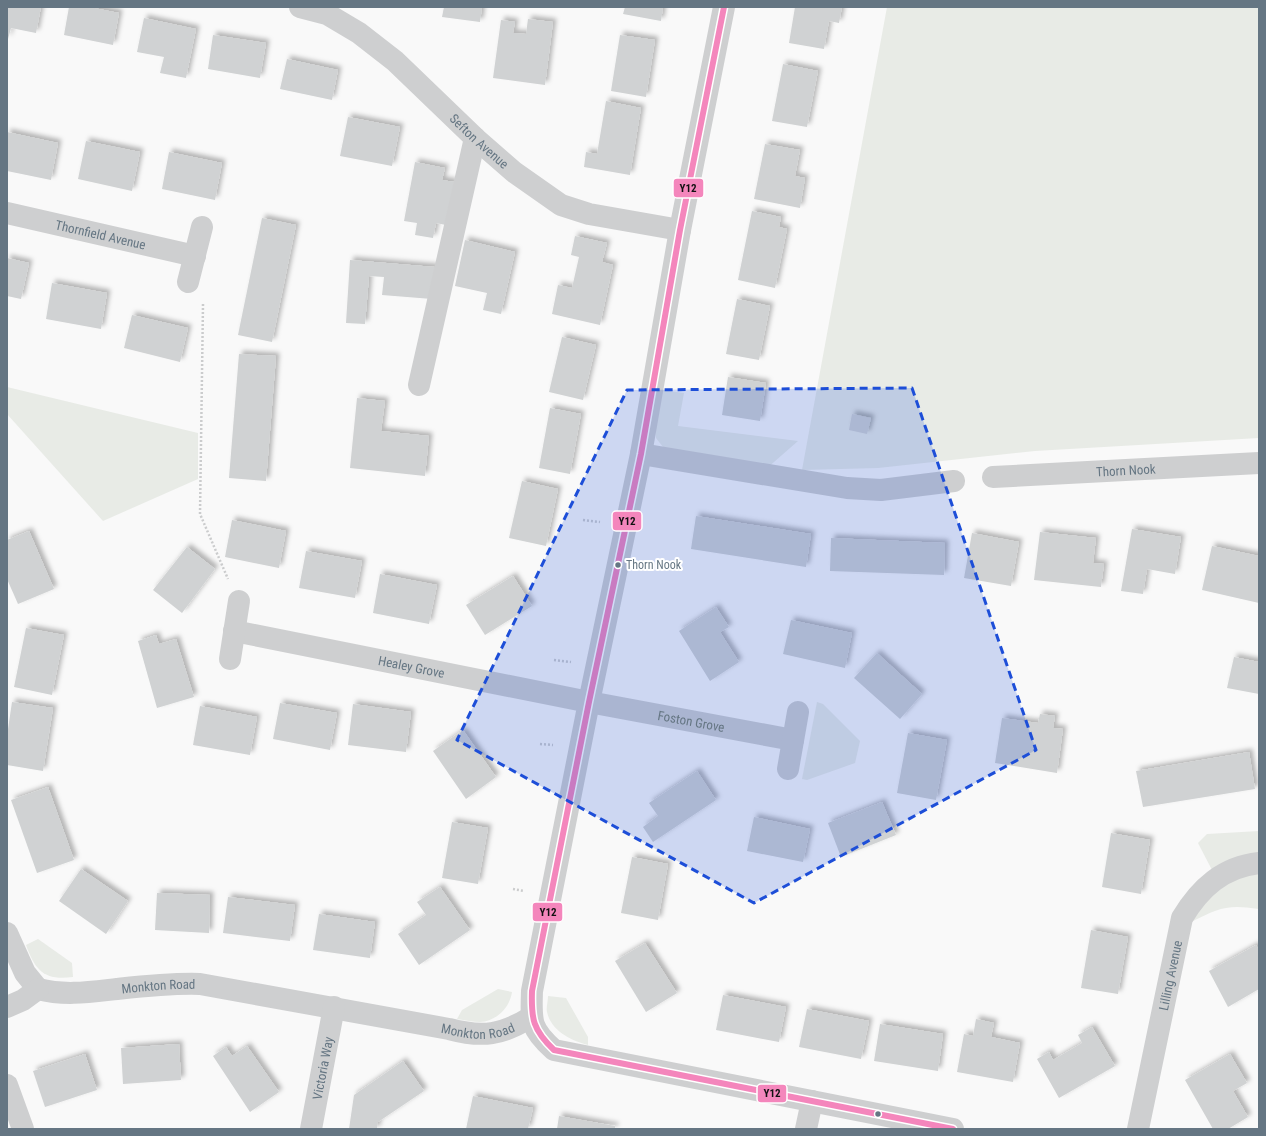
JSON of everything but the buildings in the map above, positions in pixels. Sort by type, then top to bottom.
[{"type":"street","name":"Sefton Avenue","points":[[300,7],[327,14],[359,33],[395,62],[474,138],[514,172],[561,205],[589,214],[680,230]]},
{"type":"street","points":[[531,1017],[532,991],[589,702],[641,454],[680,230],[724,7]]},
{"type":"street","points":[[419,385],[474,138]]},
{"type":"street","name":"Thornfield Avenue","points":[[7,213],[195,256]]},
{"type":"street","points":[[188,282],[202,227]]},
{"type":"street","points":[[641,454],[785,470],[847,488],[882,490],[954,481]]},
{"type":"street","name":"Thorn Nook","points":[[993,477],[1259,463]]},
{"type":"street","points":[[230,659],[239,601]]},
{"type":"street","name":"Healey Grove","points":[[234,631],[589,702]]},
{"type":"street","name":"Foston Grove","points":[[589,702],[793,740]]},
{"type":"street","points":[[788,769],[798,712]]},
{"type":"street","name":"Lilling Avenue","points":[[1138,1129],[1182,918],[1193,900],[1208,885],[1230,869],[1259,863]]},
{"type":"street","points":[[7,933],[24,973],[38,989],[23,1000],[7,1007]]},
{"type":"street","name":"Monkton Road","points":[[38,989],[53,993],[70,994],[170,983],[200,984],[334,1007],[464,1033],[491,1034],[512,1029],[531,1017],[540,1037],[554,1050],[953,1129]]},
{"type":"street","name":"Victoria Way","points":[[311,1129],[334,1007]]},
{"type":"street","points":[[7,1084],[23,1129]]},
{"type":"street","points":[[806,1129],[812,1101]]},
{"type":"path","points":[[188,282],[203,300],[200,514],[239,601]]},
{"type":"highlighted area","points":[[912,388],[1036,750],[754,903],[457,740],[627,390]]},
{"type":"shaded area","points":[[887,7],[1259,7],[1259,438],[1035,451],[878,468],[802,470]]},
{"type":"shaded area","points":[[7,387],[198,433],[198,479],[103,521],[7,414]]},
{"type":"shaded area","points":[[661,390],[684,393],[678,426],[798,441],[766,469],[663,447],[656,438],[655,424]]},
{"type":"shaded area","points":[[817,702],[823,704],[860,741],[855,763],[807,780],[802,779]]},
{"type":"shaded area","points":[[1259,831],[1259,853],[1212,870],[1198,843],[1207,834]]},
{"type":"shaded area","points":[[1259,871],[1259,909],[1239,907],[1224,908],[1216,910],[1191,922],[1200,905],[1228,881]]},
{"type":"shaded area","points":[[38,939],[72,963],[73,977],[55,977],[42,972],[37,967],[29,954],[26,945]]},
{"type":"shaded area","points":[[498,989],[512,992],[509,1003],[497,1016],[480,1022],[457,1019],[462,1010]]},
{"type":"shaded area","points":[[548,996],[566,998],[588,1037],[588,1045],[569,1038],[553,1025],[547,1012]]},
{"type":"transit line","name":"Y12","points":[[724,7],[680,230],[641,454],[589,702],[532,991],[533,1017],[538,1030],[554,1050],[953,1129]]},
{"type":"place","name":"Thorn Nook","points":[[618,565]]}]
